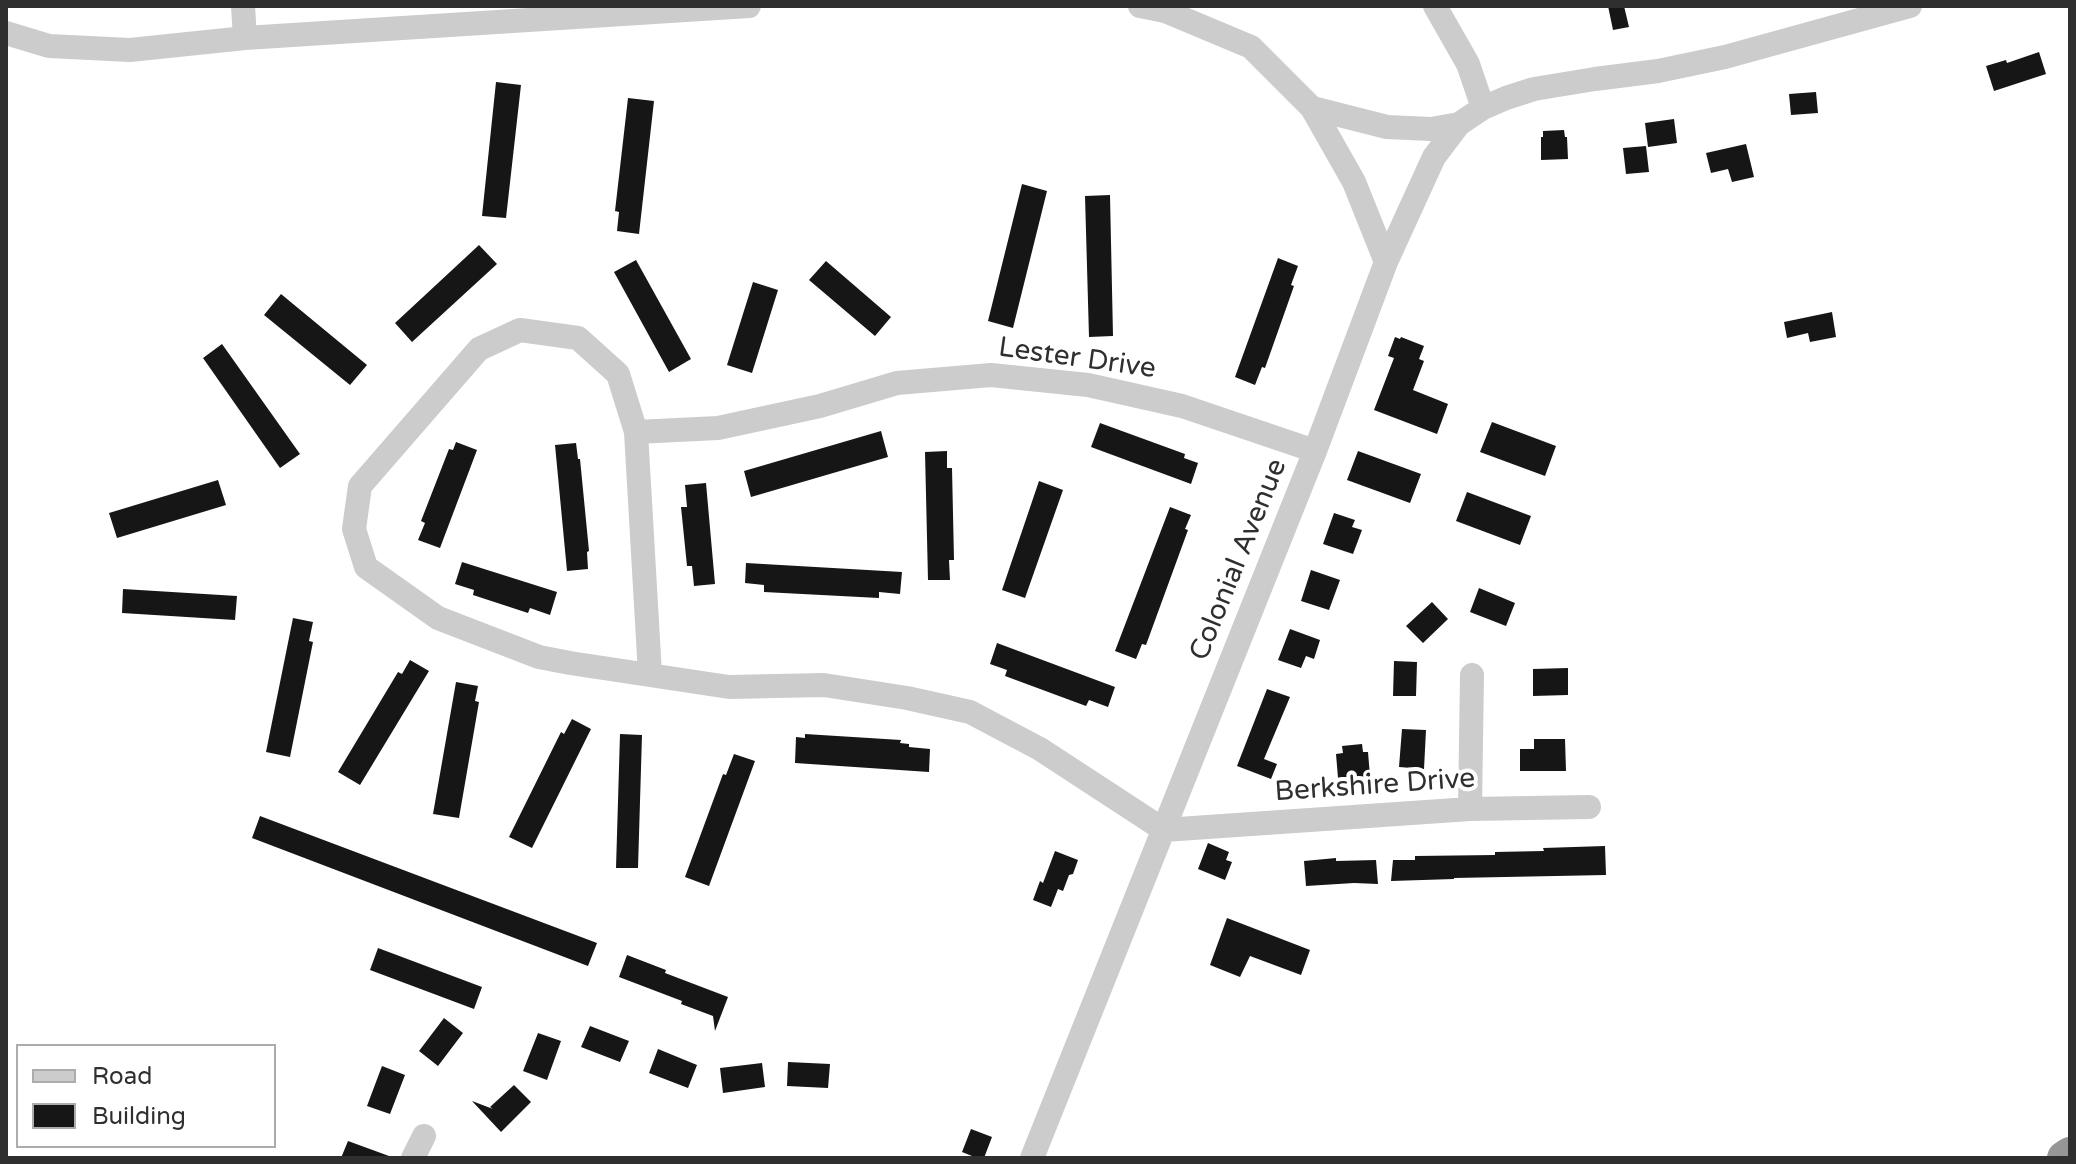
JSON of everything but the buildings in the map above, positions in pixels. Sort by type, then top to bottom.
[{"type":"highway","points":[[2064,1158],[2070,1154]]},
{"type":"street","points":[[243,6],[245,38]]},
{"type":"street","points":[[6,33],[49,46],[130,50],[245,38],[749,6]]},
{"type":"street","points":[[1140,6],[1165,11],[1251,47],[1312,108],[1354,182],[1386,262]]},
{"type":"street","points":[[1435,6],[1468,64],[1483,108]]},
{"type":"street","name":"Colonial Avenue","points":[[1032,1158],[1315,451],[1386,262],[1434,157],[1459,124],[1483,108],[1534,89],[1658,71],[1725,57],[1910,6]]},
{"type":"street","points":[[1312,108],[1387,127],[1431,129],[1459,124]]},
{"type":"street","points":[[650,674],[636,432],[618,374],[578,338],[520,330],[479,349],[360,486],[354,529],[366,567],[438,618],[539,657],[729,687],[824,685],[970,712],[1040,749],[1164,830]]},
{"type":"street","name":"Lester Drive","points":[[636,432],[718,428],[820,406],[897,383],[991,375],[1088,385],[1182,406],[1315,451]]},
{"type":"street","points":[[1470,809],[1472,675]]},
{"type":"street","name":"Berkshire Drive","points":[[1164,830],[1470,809],[1589,807]]}]
